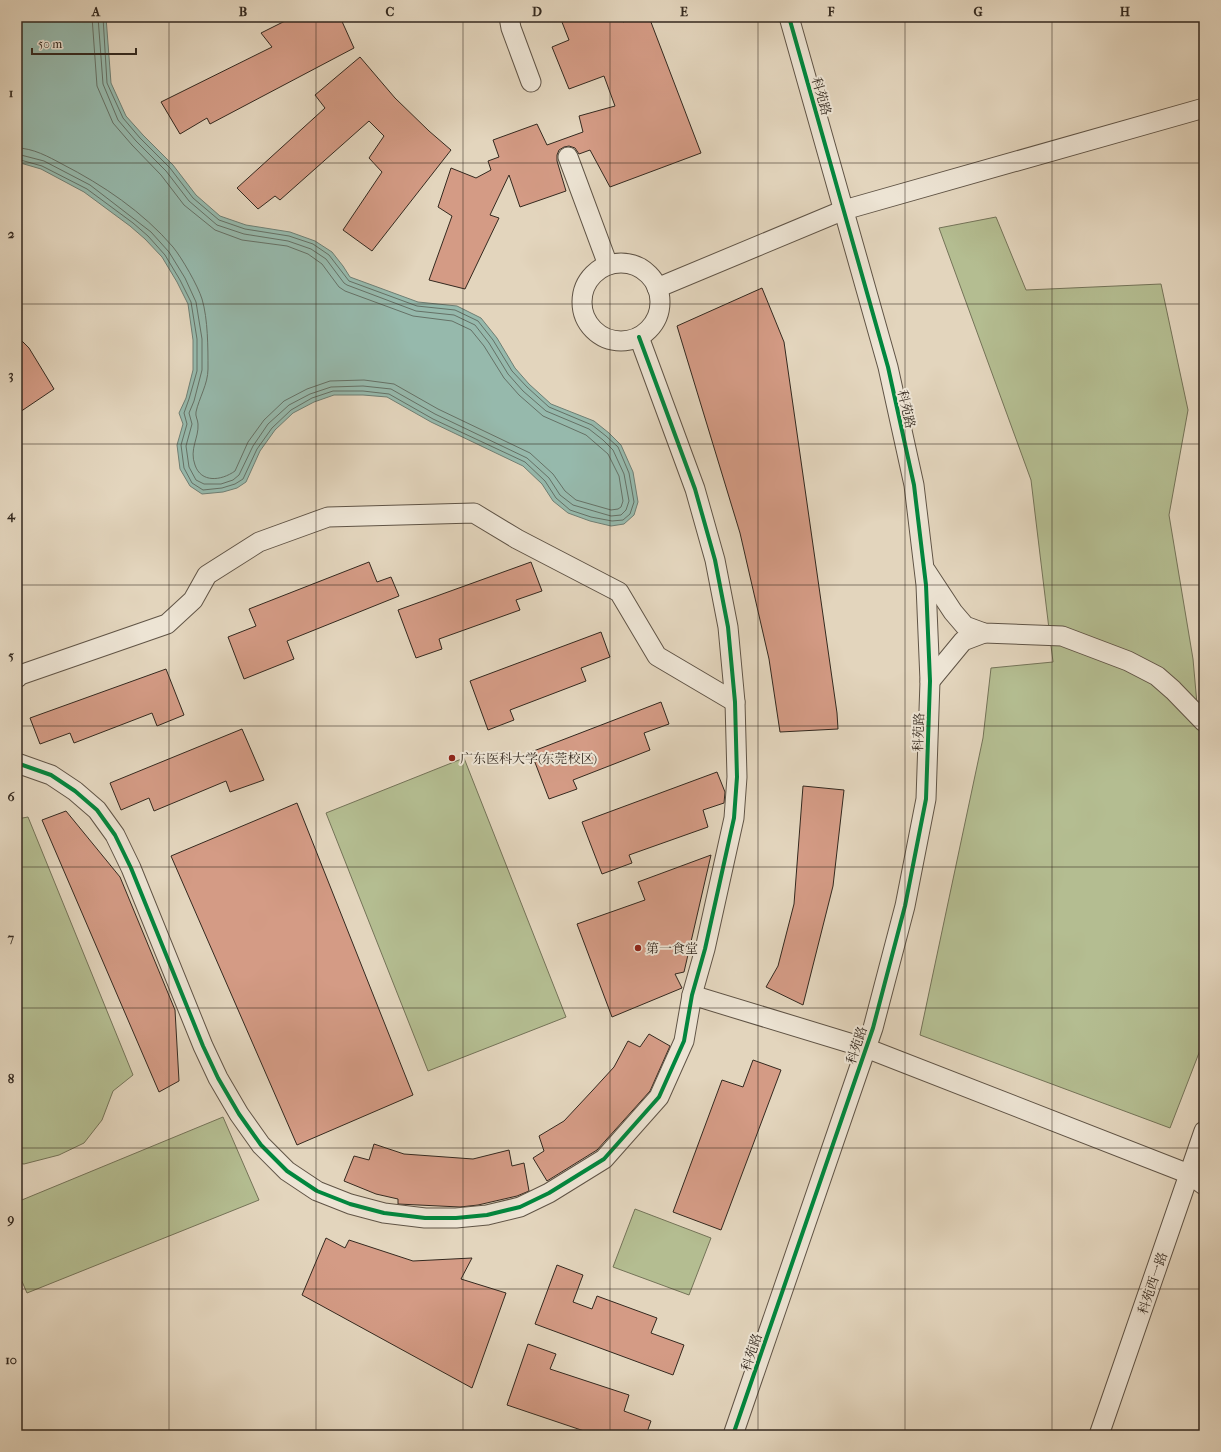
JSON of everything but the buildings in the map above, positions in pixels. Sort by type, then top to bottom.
[{"type":"street","points":[[509,17],[511,28],[531,82]]},
{"type":"street","name":"科苑路","points":[[733,1435],[873,1028],[905,906],[926,799],[930,681],[926,585],[914,485],[888,367],[790,17]]},
{"type":"street","points":[[657,288],[844,210],[1204,108]]},
{"type":"street","points":[[568,157],[608,265]]},
{"type":"street","points":[[617,262],[632,264],[647,272],[657,288],[660,295],[659,312],[650,328],[639,337],[627,341],[618,341],[606,338],[591,328],[582,311],[582,295],[589,278],[600,268],[617,262]]},
{"type":"street","points":[[17,763],[51,775],[75,791],[97,810],[115,835],[131,868],[202,1046],[218,1078],[239,1114],[261,1145],[287,1171],[317,1190],[350,1204],[384,1213],[425,1218],[456,1218],[487,1215],[520,1207],[549,1194],[578,1177],[604,1159],[659,1097],[684,1041],[692,995],[705,949],[734,818],[737,778],[735,702],[728,627],[715,560],[694,489],[639,337]]},
{"type":"street","points":[[17,678],[20,675],[167,624],[193,600],[207,575],[259,542],[272,537],[328,517],[474,513],[517,539],[619,592],[657,656],[735,702]]},
{"type":"street","points":[[924,569],[953,612],[965,626],[984,633],[1062,636],[1128,661],[1157,676],[1204,722]]},
{"type":"street","points":[[930,681],[963,641],[984,633]]},
{"type":"street","points":[[692,995],[866,1048],[1197,1180]]},
{"type":"street","name":"科苑西一路","points":[[1099,1435],[1197,1180],[1204,1131]]},
{"type":"shaded area","points":[[996,217],[1026,290],[1161,284],[1188,410],[1169,515],[1193,659],[1204,783],[1204,1040],[1170,1128],[920,1035],[983,738],[991,668],[1053,662],[1031,480],[939,228]]},
{"type":"shaded area","points":[[464,758],[566,1017],[428,1071],[326,813]]},
{"type":"shaded area","points":[[28,817],[133,1075],[113,1091],[102,1120],[84,1143],[59,1155],[24,1164],[17,1163],[17,819]]},
{"type":"shaded area","points":[[223,1117],[259,1200],[27,1293],[17,1270],[17,1202]]},
{"type":"shaded area","points":[[635,1209],[711,1238],[689,1295],[613,1267]]},
{"type":"water","points":[[17,17],[106,17],[111,83],[126,116],[173,165],[196,195],[220,216],[246,225],[290,232],[315,241],[332,252],[350,277],[418,302],[457,306],[481,318],[497,338],[515,368],[529,384],[551,404],[594,421],[621,445],[633,472],[638,502],[634,515],[624,524],[611,526],[590,521],[568,513],[553,501],[542,484],[523,466],[431,422],[387,397],[363,395],[334,395],[314,402],[293,413],[275,430],[260,451],[246,482],[237,488],[223,492],[202,494],[190,486],[180,469],[177,445],[183,424],[179,413],[186,398],[193,370],[193,340],[188,304],[162,257],[130,226],[84,192],[41,169],[17,162]]},
{"type":"cycle path","points":[[733,1435],[873,1028],[905,906],[926,799],[930,681],[926,585],[914,485],[888,367],[789,17]]},
{"type":"cycle path","points":[[17,763],[51,775],[75,791],[97,810],[115,835],[131,868],[203,1046],[218,1078],[239,1114],[261,1145],[287,1171],[317,1191],[350,1204],[384,1213],[425,1218],[456,1218],[487,1215],[520,1207],[549,1193],[604,1159],[659,1097],[684,1041],[692,995],[705,949],[734,818],[737,777],[735,702],[728,627],[715,560],[695,489],[639,337]]},
{"type":"place","name":"广东医科大学(东莞校区)","points":[[452,758]]},
{"type":"place","name":"第一食堂","points":[[638,948]]}]
